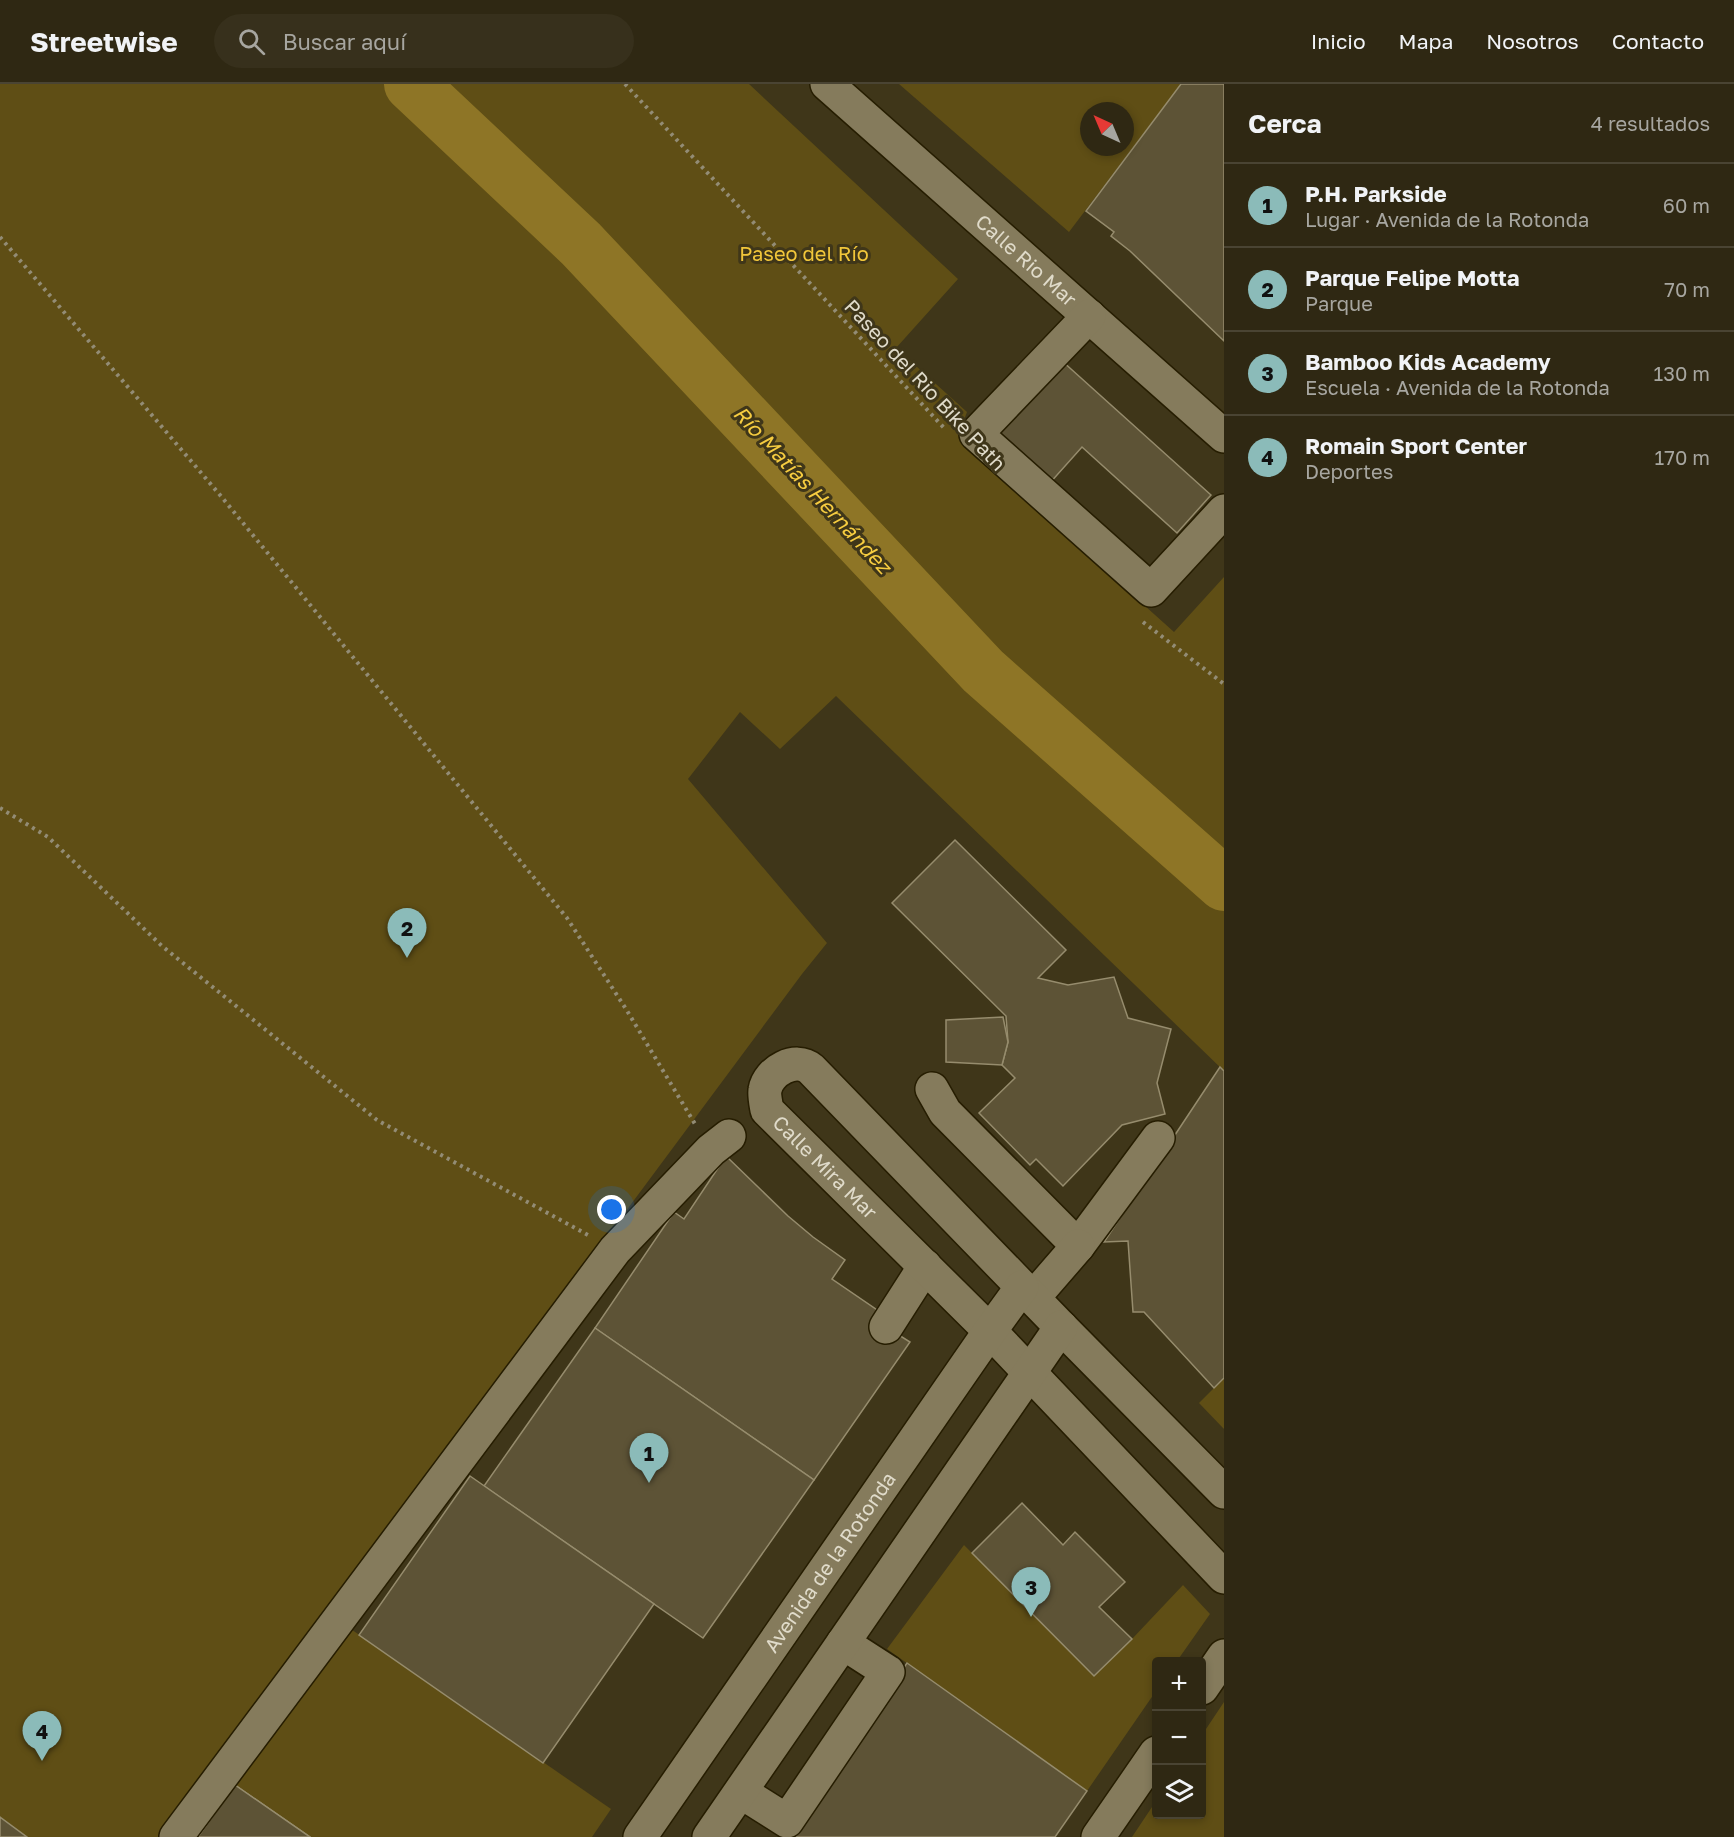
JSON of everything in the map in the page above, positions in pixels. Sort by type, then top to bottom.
[{"type":"street","name":"Calle Rio Mar","points":[[827,84],[1224,436]]},
{"type":"street","points":[[1089,316],[976,434],[1151,590],[1224,511]]},
{"type":"street","name":"Calle Mira Mar","points":[[1224,1492],[807,1065],[792,1064],[774,1073],[765,1089],[767,1110],[990,1330],[1224,1576]]},
{"type":"street","points":[[932,1089],[945,1112],[1078,1246]]},
{"type":"street","name":"Avenida de la Rotonda","points":[[640,1837],[990,1330],[1078,1246],[1158,1138]]},
{"type":"street","points":[[176,1837],[615,1250],[720,1143]]},
{"type":"street","points":[[886,1327],[925,1266]]},
{"type":"street","points":[[709,1837],[1061,1327]]},
{"type":"street","points":[[741,1792],[787,1821],[888,1672],[843,1643]]},
{"type":"street","points":[[1206,1682],[1224,1656]]},
{"type":"street","points":[[1098,1837],[1152,1759]]},
{"type":"path","name":"Paseo del Rio Bike Path","points":[[626,84],[948,431]]},
{"type":"path","points":[[0,237],[220,495],[567,918],[626,1009],[720,1143]]},
{"type":"path","points":[[1141,620],[1224,684]]},
{"type":"path","points":[[0,808],[48,837],[162,946],[377,1120],[615,1250]]},
{"type":"green space","name":"Paseo del Río","points":[[0,84],[749,84],[958,279],[896,348],[967,412],[961,428],[967,446],[1174,632],[1224,577],[1224,1071],[836,696],[780,749],[740,712],[688,779],[827,943],[161,1837],[0,1837]]},
{"type":"green space","points":[[899,84],[1181,84],[1134,146],[1134,102],[1080,102],[1080,156],[1127,156],[1069,232]]},
{"type":"green space","points":[[1224,1378],[1224,1429],[1199,1403]]},
{"type":"green space","points":[[964,1545],[1094,1676],[1183,1585],[1210,1614],[1180,1657],[1152,1657],[1152,1697],[1087,1791],[887,1649]]},
{"type":"green space","points":[[345,1625],[611,1809],[592,1837],[310,1837],[235,1785]]},
{"type":"green space","points":[[1224,1702],[1224,1837],[1132,1837],[1152,1807],[1152,1819],[1206,1819],[1206,1729]]},
{"type":"building","points":[[1181,84],[1224,84],[1224,341],[1130,251],[1111,236],[1114,232],[1086,211],[1127,156],[1134,156],[1134,147]]},
{"type":"building","points":[[1061,360],[1211,495],[1177,533],[1082,447],[1049,484],[994,435]]},
{"type":"building","points":[[955,840],[1066,950],[1038,978],[1068,985],[1114,977],[1128,1018],[1171,1029],[1157,1083],[1165,1114],[1122,1125],[1063,1186],[1036,1159],[1030,1165],[979,1113],[1015,1078],[1002,1065],[1008,1042],[1006,1016],[892,903]]},
{"type":"building","points":[[1003,1017],[1008,1042],[1002,1065],[946,1062],[946,1020]]},
{"type":"building","points":[[1220,1067],[1224,1071],[1224,1378],[1214,1388],[1144,1312],[1133,1312],[1128,1241],[1104,1242]]},
{"type":"building","points":[[726,1156],[788,1216],[845,1260],[832,1279],[883,1314],[886,1327],[910,1342],[814,1480],[595,1328],[674,1212],[684,1219]]},
{"type":"building","points":[[595,1328],[814,1480],[703,1638],[484,1486]]},
{"type":"building","points":[[470,1476],[654,1604],[543,1763],[359,1635]]},
{"type":"building","points":[[1022,1503],[1063,1545],[1075,1532],[1125,1582],[1099,1607],[1132,1639],[1094,1676],[972,1553]]},
{"type":"building","points":[[907,1663],[1087,1791],[1055,1837],[786,1837]]},
{"type":"building","points":[[235,1785],[310,1837],[198,1837]]},
{"type":"building","points":[[235,1785],[310,1837],[198,1837]]},
{"type":"building","points":[[0,1817],[27,1837],[0,1837]]},
{"type":"waterway","name":"Río Matías Hernández","points":[[411,84],[581,244],[983,671],[1224,884]]},
{"type":"place","name":"Parque Felipe Motta","points":[[407,958]]},
{"type":"place","name":"P.H. Parkside","points":[[649,1483]]},
{"type":"place","name":"Bamboo Kids Academy","points":[[1031,1617]]},
{"type":"place","name":"Romain Sport Center","points":[[42,1761]]}]
